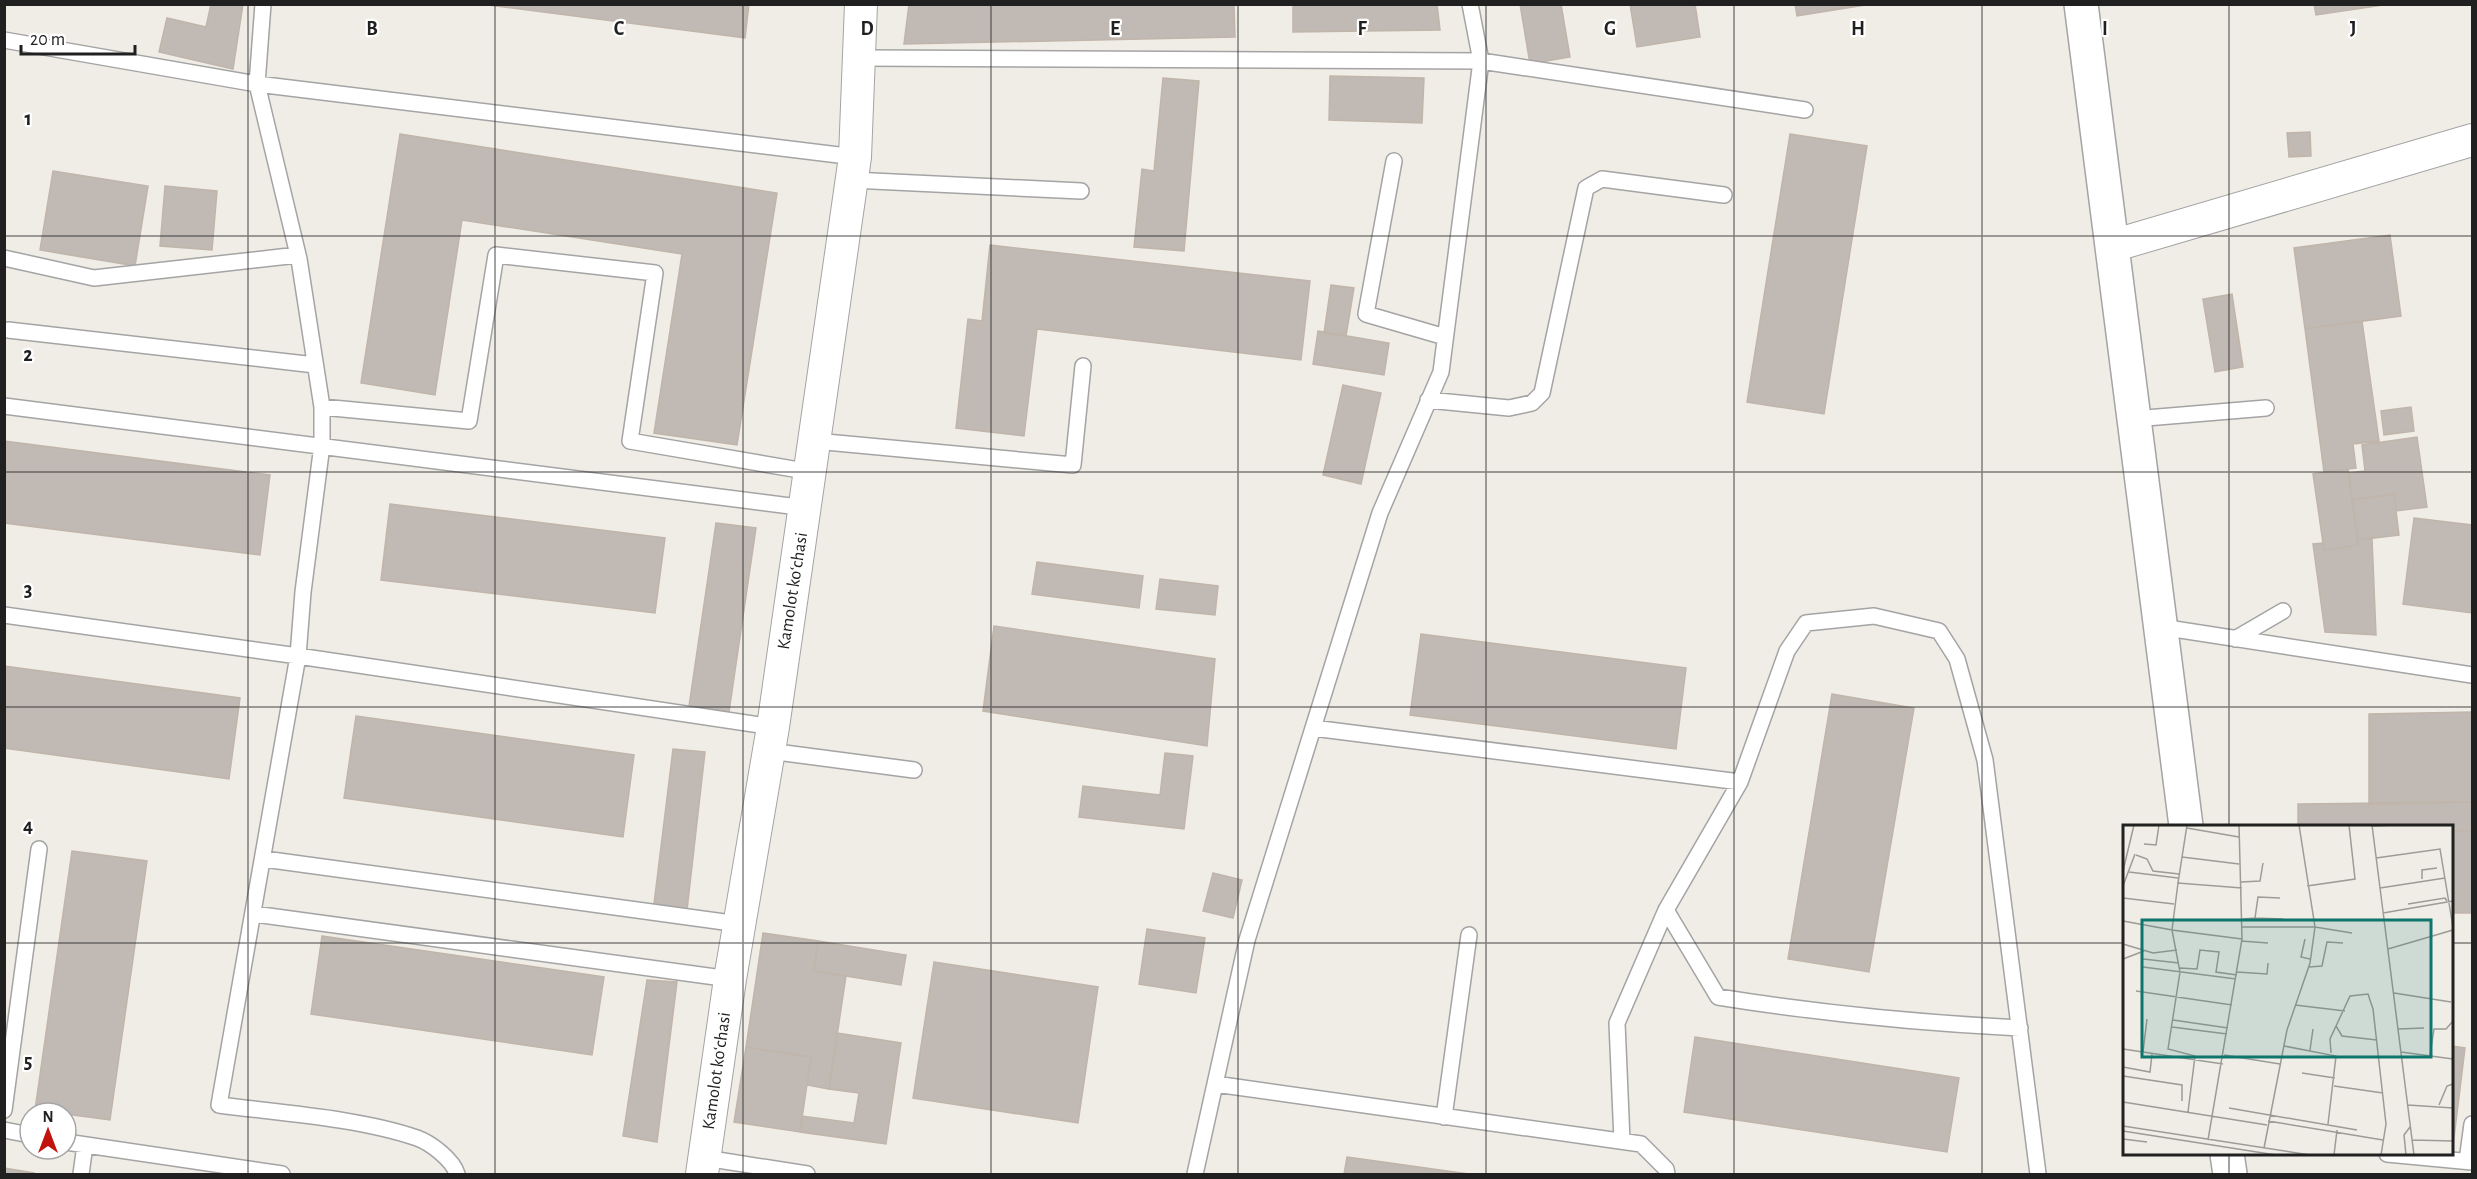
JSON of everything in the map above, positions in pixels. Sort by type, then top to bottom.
[{"type":"street","name":"Kamolot koʻchasi","points":[[704,1166],[730,979],[771,739],[806,508],[854,169],[861,58],[861,4]]},
{"type":"street","points":[[2081,4],[2186,825]]},
{"type":"street","points":[[2112,246],[2472,140]]},
{"type":"street","points":[[2227,1155],[2230,1174]]},
{"type":"lane","points":[[263,4],[257,84],[298,255],[321,407],[322,445],[303,592],[298,656],[219,1105],[366,1126],[419,1138],[445,1156],[457,1174]]},
{"type":"lane","points":[[1195,1174],[1247,940],[1380,513],[1441,372],[1481,61],[1470,4]]},
{"type":"lane","points":[[4,39],[257,84],[854,169],[1081,192]]},
{"type":"lane","points":[[861,58],[1481,61],[1805,110]]},
{"type":"lane","points":[[1394,161],[1366,314],[1444,337]]},
{"type":"lane","points":[[1428,400],[1509,408],[1532,403],[1542,393],[1586,188],[1602,179],[1724,195]]},
{"type":"lane","points":[[7,260],[94,278],[298,255]]},
{"type":"lane","points":[[321,407],[469,421],[496,255],[656,273],[630,441],[811,472]]},
{"type":"lane","points":[[8,330],[315,365]]},
{"type":"lane","points":[[815,441],[1073,465],[1083,366]]},
{"type":"lane","points":[[4,406],[806,508]]},
{"type":"lane","points":[[2134,419],[2266,408]]},
{"type":"lane","points":[[2235,639],[2283,611]]},
{"type":"lane","points":[[4,615],[298,656],[771,739],[914,770]]},
{"type":"lane","points":[[1622,1141],[1617,1023],[1666,910],[1740,782],[1787,651],[1806,623],[1874,616],[1939,631],[1957,659],[1985,760],[2038,1174]]},
{"type":"lane","points":[[2161,627],[2472,675]]},
{"type":"lane","points":[[1313,728],[1740,782]]},
{"type":"lane","points":[[4,1110],[39,849]]},
{"type":"lane","points":[[264,859],[739,924]]},
{"type":"lane","points":[[1666,910],[1718,997],[1810,1011],[1922,1023],[2020,1028]]},
{"type":"lane","points":[[254,914],[730,979]]},
{"type":"lane","points":[[1444,1116],[1469,934]]},
{"type":"lane","points":[[1215,1084],[1641,1144],[1666,1169],[1667,1174]]},
{"type":"lane","points":[[2397,1155],[2470,1162],[2472,1125]]},
{"type":"lane","points":[[78,1144],[282,1174]]},
{"type":"lane","points":[[81,1174],[85,1145]]},
{"type":"lane","points":[[704,1166],[807,1174]]},
{"type":"building","points":[[211,4],[243,4],[233,69],[159,52],[167,18],[206,27]]},
{"type":"building","points":[[480,4],[749,4],[745,38]]},
{"type":"building","points":[[909,4],[1234,4],[1235,37],[904,44]]},
{"type":"building","points":[[1293,4],[1437,4],[1440,30],[1293,32]]},
{"type":"building","points":[[1520,4],[1561,4],[1570,57],[1530,64]]},
{"type":"building","points":[[1630,4],[1695,4],[1700,37],[1637,47]]},
{"type":"building","points":[[1795,4],[1865,4],[1865,5],[1797,16]]},
{"type":"building","points":[[2314,4],[2390,4],[2316,15]]},
{"type":"building","points":[[1330,76],[1424,78],[1422,123],[1329,120]]},
{"type":"building","points":[[1163,78],[1199,81],[1184,251],[1134,247],[1142,169],[1154,171]]},
{"type":"building","points":[[2310,132],[2311,156],[2289,157],[2287,133]]},
{"type":"building","points":[[400,134],[777,193],[737,445],[654,433],[682,254],[462,220],[435,395],[361,383]]},
{"type":"building","points":[[1790,134],[1867,146],[1824,414],[1747,402]]},
{"type":"building","points":[[53,171],[148,186],[135,266],[40,250]]},
{"type":"building","points":[[165,186],[217,191],[212,250],[160,246]]},
{"type":"building","points":[[2390,235],[2401,316],[2305,329],[2294,248]]},
{"type":"building","points":[[990,245],[1310,281],[1301,360],[1037,329],[1024,436],[956,428],[968,319],[982,321]]},
{"type":"building","points":[[1331,285],[1354,288],[1346,336],[1324,333]]},
{"type":"building","points":[[2232,294],[2243,367],[2215,372],[2203,299]]},
{"type":"building","points":[[2362,321],[2379,441],[2353,444],[2356,468],[2324,472],[2305,329]]},
{"type":"building","points":[[1318,331],[1389,343],[1384,375],[1313,364]]},
{"type":"building","points":[[1343,385],[1381,393],[1361,484],[1323,475]]},
{"type":"building","points":[[2411,407],[2414,431],[2384,435],[2381,411]]},
{"type":"building","points":[[2417,437],[2427,507],[2396,511],[2394,494],[2352,500],[2349,473],[2365,471],[2362,445]]},
{"type":"building","points":[[4,441],[270,475],[260,555],[4,523]]},
{"type":"building","points":[[2348,469],[2358,545],[2324,550],[2313,474]]},
{"type":"building","points":[[2394,494],[2399,535],[2358,540],[2352,500]]},
{"type":"building","points":[[390,504],[665,538],[655,613],[381,580]]},
{"type":"building","points":[[2414,518],[2472,525],[2472,613],[2403,604]]},
{"type":"building","points":[[716,523],[756,528],[729,712],[689,706]]},
{"type":"building","points":[[2372,538],[2376,635],[2325,632],[2313,544],[2323,543],[2324,550],[2358,545],[2358,540]]},
{"type":"building","points":[[1037,562],[1143,576],[1139,608],[1032,594]]},
{"type":"building","points":[[1160,579],[1218,586],[1215,615],[1156,609]]},
{"type":"building","points":[[994,626],[1215,659],[1207,746],[983,711]]},
{"type":"building","points":[[1421,634],[1686,668],[1676,749],[1410,715]]},
{"type":"building","points":[[4,666],[240,698],[229,779],[4,748]]},
{"type":"building","points":[[1832,694],[1914,708],[1869,972],[1788,959]]},
{"type":"building","points":[[2472,712],[2472,802],[2369,804],[2369,714]]},
{"type":"building","points":[[356,716],[634,755],[623,837],[344,798]]},
{"type":"building","points":[[673,749],[705,752],[687,910],[654,904]]},
{"type":"building","points":[[1165,753],[1193,756],[1184,829],[1079,817],[1083,786],[1160,795]]},
{"type":"building","points":[[2472,802],[2472,831],[2453,831],[2453,825],[2298,825],[2298,804]]},
{"type":"building","points":[[2453,831],[2472,831],[2472,913],[2453,913]]},
{"type":"building","points":[[72,851],[147,861],[110,1120],[78,1116],[78,1101],[36,1101]]},
{"type":"building","points":[[1213,873],[1242,880],[1233,918],[1203,911]]},
{"type":"building","points":[[1147,929],[1205,938],[1196,993],[1139,984]]},
{"type":"building","points":[[763,933],[818,941],[814,971],[846,976],[829,1089],[807,1085],[811,1057],[746,1047]]},
{"type":"building","points":[[322,936],[604,977],[592,1055],[311,1014]]},
{"type":"building","points":[[818,941],[906,955],[901,985],[814,971]]},
{"type":"building","points":[[934,962],[1098,987],[1078,1123],[913,1098]]},
{"type":"building","points":[[647,980],[677,982],[657,1142],[623,1136]]},
{"type":"building","points":[[837,1033],[901,1043],[886,1144],[800,1132],[802,1116],[854,1123],[859,1093],[829,1089]]},
{"type":"building","points":[[1695,1037],[1959,1078],[1947,1152],[1684,1112]]},
{"type":"building","points":[[2453,1046],[2465,1048],[2453,1146]]},
{"type":"building","points":[[746,1047],[811,1057],[800,1132],[734,1122]]},
{"type":"building","points":[[1347,1157],[1469,1174],[1344,1174]]},
{"type":"building","points":[[4,1168],[34,1173],[34,1174],[4,1174]]}]
